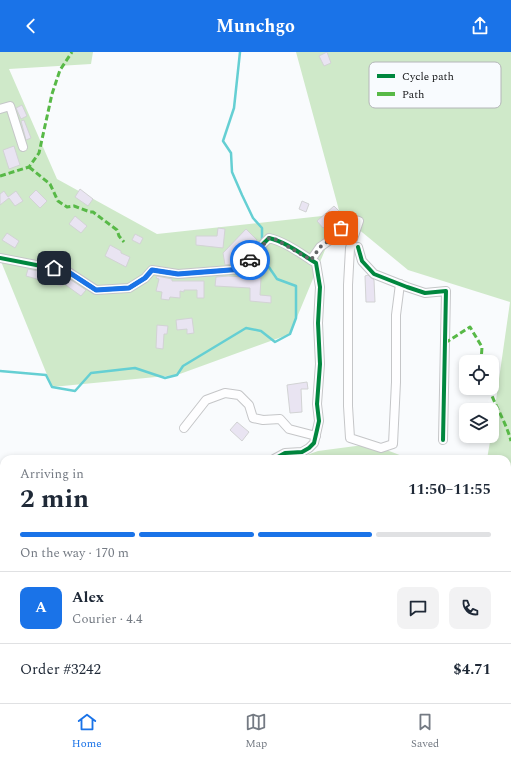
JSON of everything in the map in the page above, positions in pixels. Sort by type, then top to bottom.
[{"type":"street","points":[[0,109],[10,106],[22,147]]},
{"type":"street","points":[[311,260],[320,247],[333,238],[349,218],[359,221],[350,248],[348,285],[348,406],[350,438],[381,448],[393,444],[396,382],[396,316],[400,284]]},
{"type":"street","points":[[0,258],[67,271],[96,290],[129,288],[145,278],[152,270],[178,274],[243,269],[258,249],[269,238],[275,239],[316,263],[320,287],[318,323],[320,364],[318,404],[319,421],[314,443],[309,448],[302,452],[284,453],[281,455]]},
{"type":"street","points":[[358,247],[362,261],[374,274],[425,293],[446,291],[443,440]]},
{"type":"street","points":[[184,428],[206,400],[225,393],[239,395],[249,405],[253,418],[263,420],[280,419],[289,429],[316,436]]},
{"type":"green space","points":[[0,52],[93,52],[91,64],[9,69],[57,179],[157,234],[340,214],[290,334],[177,375],[52,387],[0,259]]},
{"type":"green space","points":[[296,52],[511,52],[511,455],[488,455],[490,443],[499,443],[499,403],[496,403],[497,395],[499,395],[499,379],[510,302],[408,270],[340,214]]},
{"type":"green space","points":[[371,444],[400,455],[307,455],[318,451]]},
{"type":"building","points":[[327,52],[331,63],[324,66],[319,56]]},
{"type":"building","points":[[22,105],[27,116],[21,119],[16,108]]},
{"type":"building","points":[[24,120],[31,138],[26,140],[21,121]]},
{"type":"building","points":[[14,146],[20,165],[9,169],[3,150]]},
{"type":"building","points":[[80,189],[93,199],[88,206],[75,197]]},
{"type":"building","points":[[36,190],[47,201],[40,208],[29,197]]},
{"type":"building","points":[[4,191],[8,197],[16,191],[23,201],[15,206],[9,198],[0,205],[0,194]]},
{"type":"building","points":[[302,201],[309,204],[306,212],[299,209]]},
{"type":"building","points":[[334,206],[340,212],[323,228],[317,221]]},
{"type":"building","points":[[75,216],[87,226],[81,233],[69,224]]},
{"type":"building","points":[[218,228],[225,229],[223,248],[196,245],[196,236],[217,236]]},
{"type":"building","points":[[246,229],[257,240],[245,252],[247,254],[239,263],[225,265],[223,253]]},
{"type":"building","points":[[7,233],[19,241],[15,248],[2,240]]},
{"type":"building","points":[[135,234],[143,238],[140,244],[132,240]]},
{"type":"building","points":[[110,245],[121,251],[121,253],[130,257],[126,267],[105,256]]},
{"type":"building","points":[[28,269],[65,276],[86,290],[81,296],[63,283],[62,286],[26,276]]},
{"type":"building","points":[[368,275],[374,280],[375,302],[366,302],[365,276]]},
{"type":"building","points":[[157,276],[172,279],[172,281],[204,281],[204,298],[197,298],[197,290],[184,290],[184,292],[180,291],[180,298],[170,297],[169,300],[161,299],[162,292],[156,291],[159,279],[156,278]]},
{"type":"building","points":[[228,276],[261,278],[260,295],[271,296],[271,303],[250,301],[250,288],[215,286],[216,277]]},
{"type":"building","points":[[192,318],[194,333],[187,334],[187,329],[177,330],[176,320]]},
{"type":"building","points":[[157,325],[168,326],[167,334],[164,334],[163,349],[156,348]]},
{"type":"building","points":[[307,382],[308,389],[301,389],[302,412],[290,413],[287,385]]},
{"type":"building","points":[[237,422],[249,432],[242,441],[230,430]]},
{"type":"waterway","points":[[240,52],[234,108],[223,141],[231,153],[232,172],[242,195],[253,218],[262,228],[262,241]]},
{"type":"waterway","points":[[0,371],[46,375],[52,387],[75,391],[91,373],[135,368],[165,378],[177,375],[183,366],[246,328],[261,331],[275,342],[290,334],[296,318],[296,286],[277,279],[262,257],[262,248]]},
{"type":"marked path","points":[[0,176],[29,167],[39,153],[52,94],[60,70],[72,52]]},
{"type":"marked path","points":[[29,167],[50,184],[58,201],[67,207],[74,206],[93,212],[117,230],[119,236],[124,242]]},
{"type":"marked path","points":[[445,343],[470,327],[482,347],[481,355]]},
{"type":"marked path","points":[[492,395],[511,441]]},
{"type":"cycle path","points":[[0,258],[67,271],[96,290],[129,288],[145,278],[152,270],[178,274],[243,269],[258,249],[269,238],[287,245],[316,263],[320,287],[318,323],[320,364],[317,404],[319,421],[314,443],[309,448],[302,452],[285,453],[281,455]]},
{"type":"cycle path","points":[[358,247],[362,261],[374,274],[425,293],[446,291],[443,440]]},
{"type":"way so far","points":[[250,260],[269,238],[275,239],[311,260],[320,247],[333,238],[341,228]]},
{"type":"route","points":[[54,268],[67,271],[96,290],[129,288],[145,278],[152,270],[178,274],[243,269],[250,260]]}]
